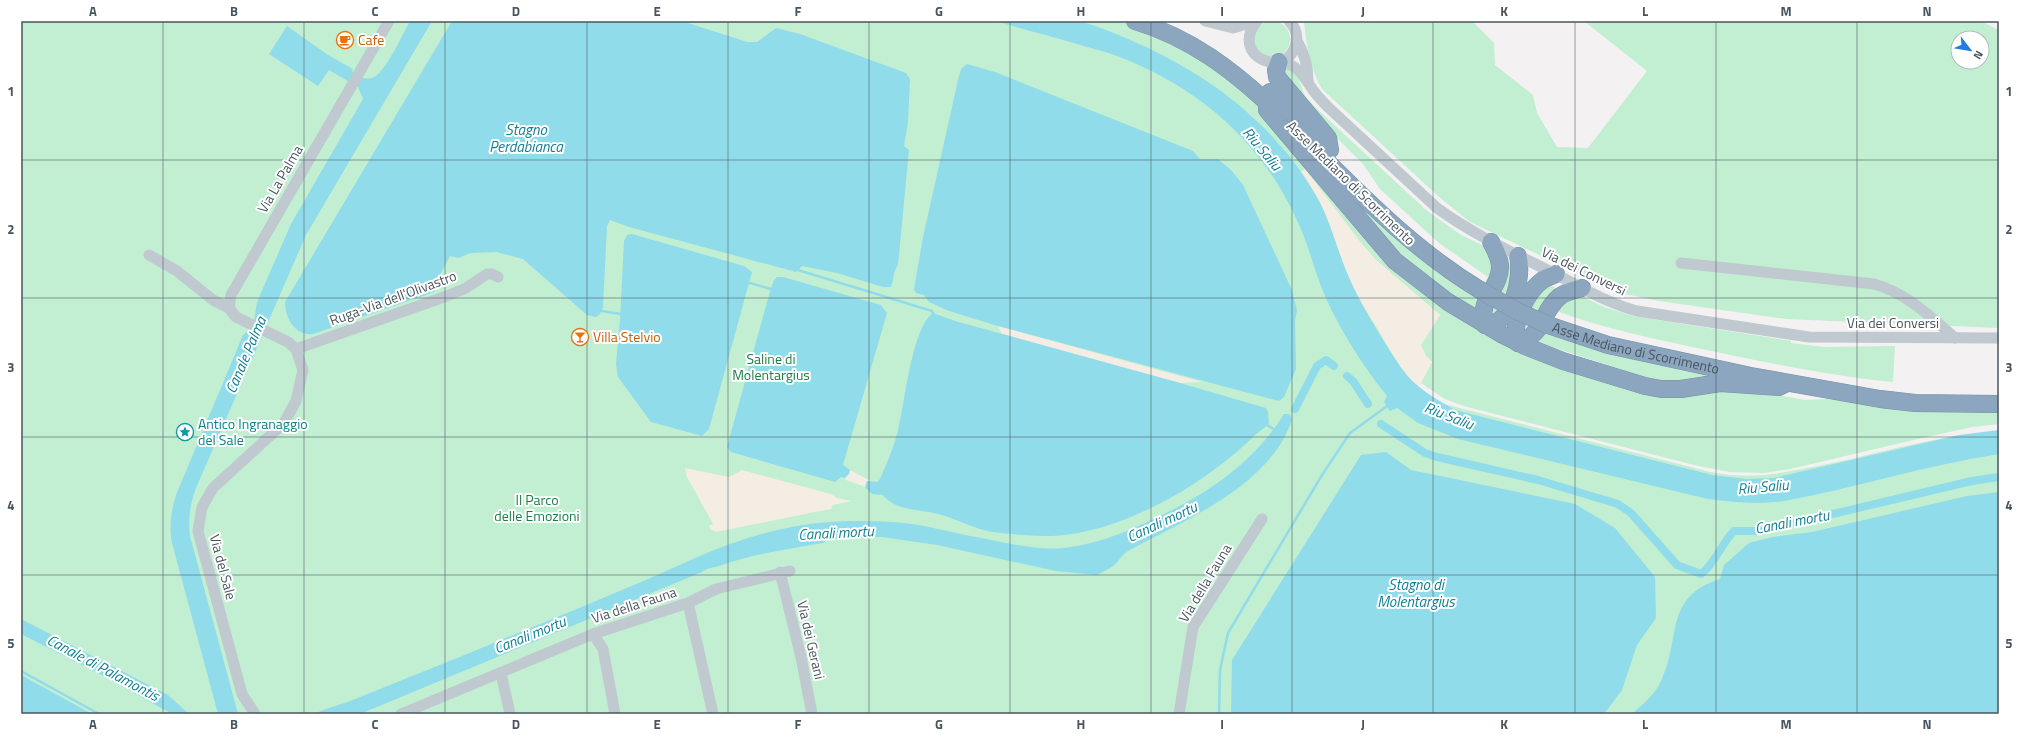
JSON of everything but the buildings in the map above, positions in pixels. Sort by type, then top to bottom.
[{"type":"highway","name":"Asse Mediano di Scorrimento","points":[[1135,21],[1165,32],[1212,58],[1237,75],[1267,102],[1411,242],[1456,276],[1483,286]]},
{"type":"highway","name":"Asse Mediano di Scorrimento","points":[[1163,21],[1185,30],[1228,55],[1254,76],[1417,234],[1517,311],[1594,332],[1826,381],[1915,393],[1999,393]]},
{"type":"highway","points":[[1280,61],[1276,70],[1277,77],[1328,138],[1330,150]]},
{"type":"highway","points":[[1267,102],[1267,110],[1395,260],[1448,302],[1518,343],[1563,361],[1661,389],[1681,389],[1720,383],[1779,387],[1787,383]]},
{"type":"highway","points":[[1485,325],[1482,315],[1485,303],[1499,274],[1500,265],[1497,253],[1491,242]]},
{"type":"highway","points":[[1485,325],[1493,325],[1502,318],[1508,309],[1517,288],[1520,274],[1518,256]]},
{"type":"highway","points":[[1518,343],[1515,336],[1517,321],[1529,297],[1545,279],[1556,274]]},
{"type":"highway","points":[[1518,343],[1535,335],[1551,306],[1559,297],[1570,291],[1582,288]]},
{"type":"highway","name":"Asse Mediano di Scorrimento","points":[[1551,320],[1608,345],[1787,383],[1880,400],[1915,403],[1999,404]]},
{"type":"street","name":"Via La Palma","points":[[229,308],[231,295],[389,21]]},
{"type":"street","points":[[1205,21],[1233,28],[1256,21]]},
{"type":"street","points":[[1256,21],[1250,32],[1250,48],[1261,60],[1270,62],[1280,61],[1292,64],[1308,82]]},
{"type":"street","name":"Via dei Conversi","points":[[1288,21],[1302,49],[1308,73],[1308,82],[1316,94],[1329,108],[1437,208],[1452,219],[1491,242],[1616,305],[1638,311],[1793,335],[1832,338],[1999,338]]},
{"type":"street","points":[[1280,61],[1291,54],[1296,36],[1297,21]]},
{"type":"street","points":[[1297,21],[1302,49]]},
{"type":"street","points":[[149,254],[176,271],[213,300],[229,308],[236,316],[288,342],[296,349]]},
{"type":"street","name":"Via dei Conversi","points":[[1681,263],[1874,284],[1888,288],[1906,298],[1938,322],[1955,338]]},
{"type":"street","name":"Ruga-Via dell'Olivastro","points":[[296,349],[447,296],[473,284],[487,274],[492,274],[498,277]]},
{"type":"street","name":"Via del Sale","points":[[255,714],[242,694],[198,531],[202,507],[213,488],[284,423],[296,401],[302,381],[303,370],[296,349]]},
{"type":"street","name":"Via della Fauna","points":[[1179,714],[1193,627],[1262,519]]},
{"type":"street","name":"Via della Fauna","points":[[406,713],[593,634],[688,603],[716,590],[785,571]]},
{"type":"street","name":"Via dei Gerani","points":[[785,571],[812,714]]},
{"type":"street","points":[[688,603],[713,714]]},
{"type":"street","points":[[593,634],[603,649],[615,714]]},
{"type":"street","points":[[501,673],[510,714]]},
{"type":"green space","name":"Saline di Molentargius","points":[[21,21],[1119,21],[1156,33],[1205,58],[1254,101],[1421,289],[1449,313],[1585,373],[1751,390],[1805,400],[1827,399],[1999,411],[1999,424],[1972,427],[1790,469],[1764,473],[1730,472],[1694,465],[1464,406],[1445,399],[1421,383],[1432,362],[1426,356],[1421,345],[1440,315],[1376,260],[1361,243],[1305,169],[1301,172],[1279,144],[1247,111],[1408,377],[1423,392],[1440,403],[1710,472],[1739,476],[1764,475],[1789,471],[1953,436],[1999,431],[1999,714],[21,714]]},
{"type":"green space","points":[[1276,21],[1285,26],[1289,32],[1289,46],[1285,52],[1276,57],[1268,57],[1259,52],[1255,46],[1254,35],[1259,26],[1265,22]]},
{"type":"green space","points":[[1304,21],[1472,21],[1494,43],[1495,65],[1533,95],[1537,113],[1557,147],[1588,148],[1647,71],[1584,21],[1980,21],[1999,30],[1999,328],[1786,319],[1659,301],[1625,294],[1598,283],[1470,222],[1438,196],[1322,89],[1314,73],[1307,47]]},
{"type":"green space","points":[[1289,68],[1298,77],[1305,96],[1316,108],[1426,210],[1461,235],[1488,248],[1498,266],[1479,313],[1403,261],[1308,152],[1477,296],[1488,277],[1439,243],[1380,189],[1363,164],[1321,122],[1283,74],[1285,69]]},
{"type":"green space","points":[[1505,262],[1516,268],[1499,318],[1488,313]]},
{"type":"green space","points":[[1548,284],[1561,291],[1533,334],[1520,330],[1533,299]]},
{"type":"green space","points":[[1580,295],[1604,307],[1633,316],[1791,341],[1791,343],[1824,347],[1895,346],[1893,382],[1800,369],[1649,338],[1592,323],[1554,310],[1557,305]]},
{"type":"green space","points":[[1544,329],[1730,377],[1669,385],[1537,342]]},
{"type":"sand","points":[[1305,169],[1361,243],[1376,260],[1440,315],[1421,345],[1426,356],[1432,362],[1418,387],[1406,374],[1362,304],[1344,266],[1316,198],[1301,172]]},
{"type":"sand","points":[[998,326],[1202,382],[1180,383],[1002,334]]},
{"type":"sand","points":[[685,468],[729,477],[742,470],[852,501],[833,505],[831,509],[716,532],[711,530],[709,526],[713,524],[687,477]]},
{"type":"sand","points":[[850,470],[871,481],[867,481],[865,487],[846,480],[845,478]]},
{"type":"water","name":"Riu Saliu","points":[[1064,20],[1080,22],[1109,31],[1157,52],[1185,67],[1236,103],[1259,123],[1281,146],[1300,170],[1317,197],[1327,218],[1346,271],[1356,293],[1374,326],[1401,368],[1412,381],[1432,396],[1455,410],[1712,475],[1746,479],[1774,478],[1959,435],[1999,430],[1999,454],[1945,464],[1838,490],[1784,501],[1765,503],[1736,502],[1708,499],[1458,439],[1418,423],[1397,408],[1390,411],[1384,402],[1387,396],[1369,373],[1331,309],[1319,281],[1309,249],[1289,203],[1252,149],[1230,125],[1205,104],[1178,86],[1149,70],[1117,56],[995,21]]},
{"type":"water","name":"Canale Palma","points":[[410,21],[432,21],[306,235],[192,500],[189,517],[190,536],[238,714],[218,714],[172,543],[171,519],[173,507],[176,495],[243,335],[253,327],[257,302],[291,224],[363,99],[358,87],[329,70],[318,86],[269,54],[287,26],[328,55],[353,69],[352,71],[359,76],[364,78],[372,78],[377,75],[388,61]]},
{"type":"water","name":"Stagno Perdabianca","points":[[452,21],[682,21],[747,42],[757,42],[776,28],[800,34],[906,73],[910,79],[908,122],[904,146],[909,150],[898,265],[895,270],[891,287],[883,287],[837,273],[802,266],[796,272],[629,227],[610,220],[607,226],[603,307],[600,314],[596,317],[587,315],[523,259],[496,252],[470,253],[459,258],[450,256],[441,273],[445,279],[444,283],[434,292],[313,334],[307,334],[296,329],[289,320],[285,308],[285,302]]},
{"type":"water","points":[[967,64],[995,72],[1193,151],[1200,159],[1218,159],[1232,171],[1243,185],[1292,290],[1297,310],[1295,321],[1296,369],[1284,397],[1279,401],[998,326],[949,311],[929,302],[924,295],[916,293],[914,289],[923,237],[958,80],[961,69]]},
{"type":"water","points":[[632,234],[744,266],[752,272],[709,429],[702,436],[651,422],[618,377],[616,364],[624,241],[627,235]]},
{"type":"water","points":[[777,277],[783,277],[881,305],[887,313],[843,465],[850,470],[849,474],[845,478],[841,477],[835,482],[731,452],[727,447],[769,295],[774,280]]},
{"type":"water","points":[[933,313],[955,321],[1266,408],[1269,423],[1235,454],[1185,489],[1158,505],[1129,518],[1100,528],[1072,534],[1044,536],[993,532],[979,529],[952,518],[931,512],[901,507],[888,500],[883,495],[872,494],[865,487],[867,481],[877,482],[880,479],[890,455],[898,430],[915,349],[926,321]]},
{"type":"water","points":[[1284,414],[1289,414],[1292,419],[1281,442],[1266,463],[1246,482],[1199,513],[1128,551],[1117,563],[1097,575],[1056,571],[937,545],[882,537],[829,539],[823,543],[758,555],[717,567],[708,568],[702,572],[360,714],[315,714],[472,652],[648,579],[704,554],[742,540],[782,529],[809,524],[878,521],[922,526],[1017,545],[1041,548],[1064,548],[1092,543],[1148,522],[1206,491],[1236,469],[1249,457],[1274,429]]},
{"type":"water","name":"Stagno di Molentargius","points":[[1386,452],[1411,470],[1575,504],[1615,528],[1655,577],[1656,618],[1637,645],[1622,690],[1604,714],[1231,714],[1232,660],[1361,455]]},
{"type":"water","points":[[1999,492],[1999,714],[1632,714],[1651,696],[1660,683],[1667,667],[1676,622],[1681,609],[1689,597],[1702,587],[1720,579],[1724,565],[1749,543],[1772,537],[1812,532],[1967,496]]},
{"type":"water","name":"Canale di Palamontis","points":[[21,619],[168,695],[189,714],[172,714],[104,676],[21,634]]},
{"type":"water","points":[[21,675],[92,714],[21,714]]},
{"type":"waterway","points":[[798,270],[932,311],[933,313]]},
{"type":"waterway","points":[[750,283],[771,289]]},
{"type":"waterway","points":[[602,311],[621,314]]},
{"type":"waterway","name":"Canali mortu","points":[[1295,409],[1317,366],[1326,360],[1334,366]]},
{"type":"waterway","name":"Canali mortu","points":[[1347,376],[1353,381],[1368,404]]},
{"type":"waterway","points":[[1219,714],[1220,670],[1228,633],[1322,475],[1350,433],[1390,404]]},
{"type":"waterway","name":"Canali mortu","points":[[1381,424],[1425,453],[1538,480],[1618,504],[1631,513],[1677,565],[1701,574],[1710,565],[1729,536],[1734,531],[1761,531],[1972,481],[1999,477]]},
{"type":"waterway","points":[[1267,425],[1277,431]]},
{"type":"waterway","points":[[21,671],[99,714]]},
{"type":"place","name":"Cafe","points":[[345,40]]},
{"type":"place","name":"Villa Stelvio","points":[[580,337]]},
{"type":"place","name":"Antico Ingranaggio del Sale","points":[[185,432]]},
{"type":"park label","name":"Il Parco delle Emozioni","points":[[537,508]]}]
